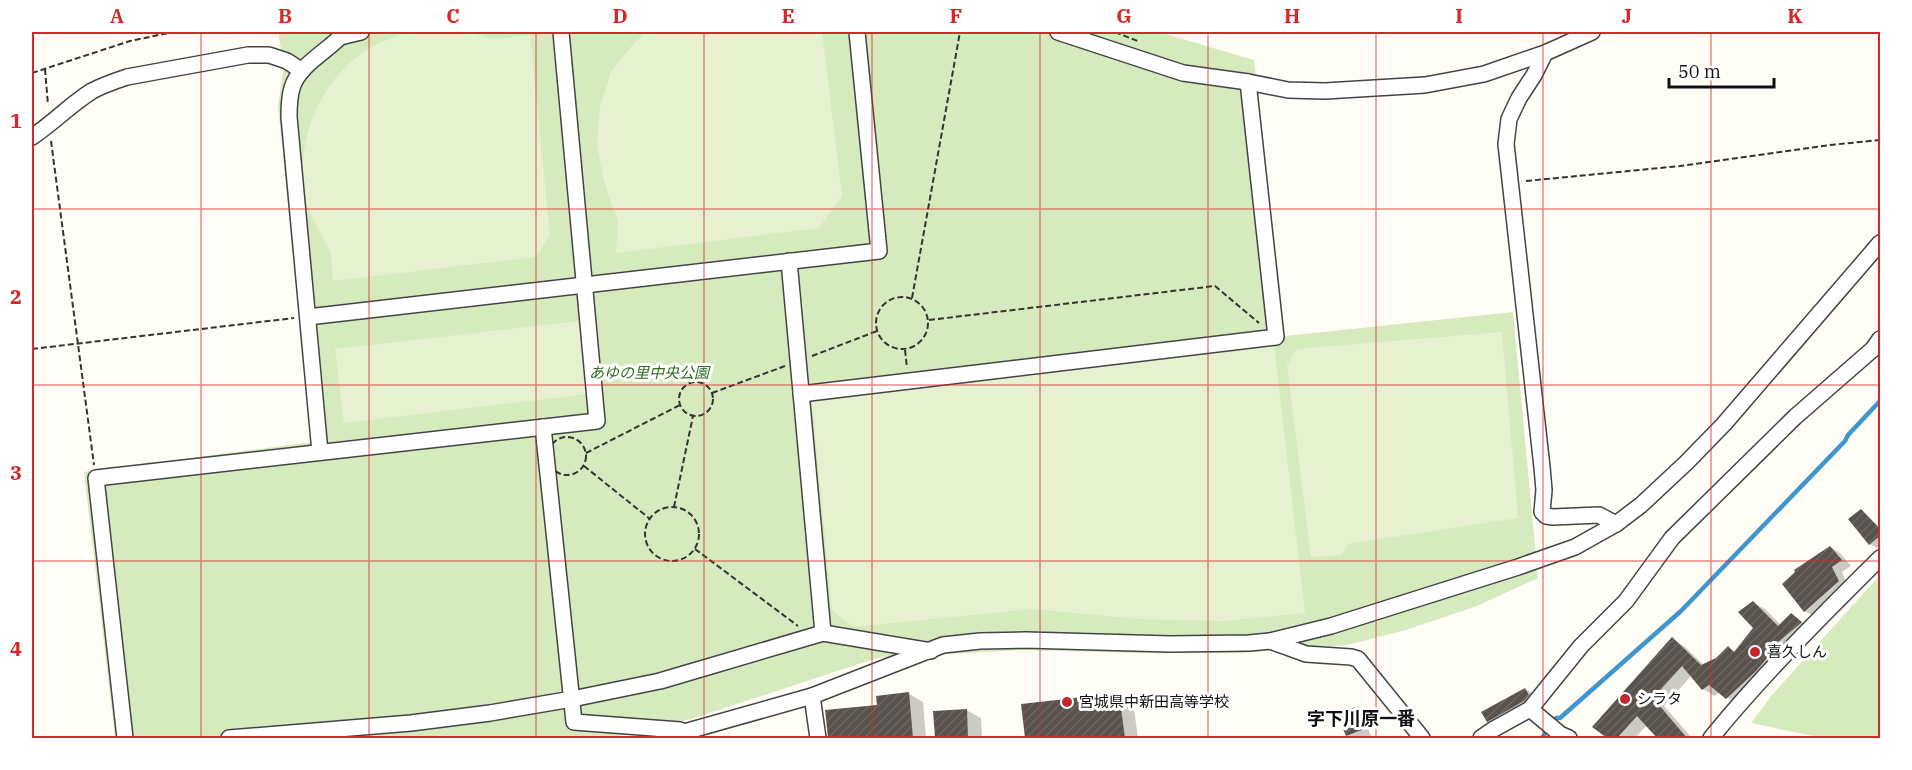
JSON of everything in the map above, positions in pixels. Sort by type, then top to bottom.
[{"type":"street","points":[[320,452],[289,117],[292,87],[302,71],[342,34],[361,32]]},
{"type":"street","points":[[125,738],[96,478],[597,421],[561,32]]},
{"type":"street","points":[[308,317],[879,250],[857,32]]},
{"type":"street","points":[[1058,32],[1183,73],[1288,90],[1325,92],[1425,85],[1484,74],[1545,53],[1592,32]]},
{"type":"street","points":[[1545,53],[1509,119],[1506,144],[1542,467],[1544,490],[1542,512],[1546,516],[1553,517],[1599,515],[1616,524]]},
{"type":"street","points":[[32,137],[92,92],[127,77],[248,55],[269,55],[302,71]]},
{"type":"street","points":[[801,394],[1275,337],[1248,82]]},
{"type":"street","points":[[663,738],[812,696],[943,645],[1026,640],[1179,644],[1269,641],[1331,626],[1575,547],[1616,524],[1661,487],[1724,424],[1881,243]]},
{"type":"street","points":[[789,261],[818,635]]},
{"type":"street","points":[[1481,738],[1530,709],[1581,646],[1626,601],[1672,538],[1795,417],[1873,349],[1881,339]]},
{"type":"street","points":[[543,427],[574,722],[689,730]]},
{"type":"street","points":[[1711,738],[1811,627],[1881,558]]},
{"type":"street","points":[[229,738],[411,723],[572,699],[660,681],[818,635],[931,651]]},
{"type":"street","points":[[1269,641],[1306,654],[1358,659],[1422,738]]},
{"type":"street","points":[[812,696],[818,738]]},
{"type":"street","points":[[1530,709],[1563,735]]},
{"type":"path","points":[[32,73],[130,42],[173,32]]},
{"type":"path","points":[[912,298],[960,32]]},
{"type":"path","points":[[45,69],[50,125],[96,478]]},
{"type":"path","points":[[1509,183],[1680,166],[1881,140]]},
{"type":"path","points":[[929,320],[1215,286],[1275,337]]},
{"type":"path","points":[[895,297],[912,298],[920,303],[929,320],[926,335],[921,342],[914,348],[905,350],[888,346],[877,331],[876,323],[881,307],[895,297]]},
{"type":"path","points":[[32,349],[308,317]]},
{"type":"path","points":[[696,381],[706,385],[712,393],[712,405],[704,414],[693,416],[682,410],[680,405],[679,394],[685,385],[696,381]]},
{"type":"path","points":[[586,453],[680,405]]},
{"type":"path","points":[[674,507],[693,416]]},
{"type":"path","points":[[570,437],[581,442],[586,453],[584,466],[574,475],[561,475],[550,466],[548,454],[553,443],[558,439],[570,437]]},
{"type":"path","points":[[584,466],[650,519]]},
{"type":"path","points":[[674,507],[683,510],[696,522],[698,540],[694,549],[682,560],[664,560],[650,551],[645,535],[646,526],[656,512],[674,507]]},
{"type":"path","points":[[694,549],[818,635]]},
{"type":"green space","name":"あゆの里中央公園","points":[[278,32],[1159,32],[1254,60],[1285,336],[1513,312],[1538,578],[1477,606],[1406,630],[1347,645],[1242,653],[1022,650],[877,658],[691,719],[610,738],[115,738],[84,472],[312,442],[278,106],[284,67]]},
{"type":"green space","points":[[409,32],[463,32],[494,39],[530,35],[550,236],[535,257],[333,281],[330,253],[308,208],[303,184],[303,160],[307,136],[315,113],[340,72],[358,56],[379,43]]},
{"type":"green space","points":[[647,32],[822,32],[842,196],[819,228],[616,253],[618,220],[603,177],[597,145],[600,107],[611,72],[634,43]]},
{"type":"green space","points":[[581,321],[589,394],[344,423],[335,349]]},
{"type":"green space","points":[[1502,332],[1518,518],[1348,544],[1342,555],[1311,557],[1287,365],[1297,349]]},
{"type":"green space","points":[[1274,345],[1305,613],[1225,621],[1138,619],[1033,609],[853,627],[832,610],[812,402]]},
{"type":"green space","points":[[1880,575],[1880,738],[1823,738],[1751,723],[1772,695]]},
{"type":"building","points":[[1861,509],[1881,530],[1881,535],[1869,545],[1848,519]]},
{"type":"building","points":[[1830,546],[1842,560],[1832,567],[1839,581],[1804,612],[1782,584],[1795,572],[1794,570]]},
{"type":"building","points":[[1753,601],[1778,626],[1791,613],[1802,622],[1776,644],[1778,645],[1756,671],[1726,699],[1709,685],[1702,690],[1682,666],[1653,698],[1687,738],[1657,738],[1637,716],[1617,738],[1607,738],[1592,727],[1672,637],[1701,665],[1716,658],[1728,646],[1734,652],[1753,628],[1738,612]]},
{"type":"building","points":[[1525,688],[1529,695],[1524,701],[1487,722],[1481,712]]},
{"type":"building","points":[[909,692],[913,738],[828,738],[825,710],[877,705],[876,696]]},
{"type":"building","points":[[1119,693],[1125,738],[1025,738],[1021,704]]},
{"type":"building","points":[[1355,707],[1364,729],[1346,736],[1337,714]]},
{"type":"building","points":[[967,709],[968,738],[935,738],[933,711]]},
{"type":"waterway","points":[[1542,738],[1556,718],[1560,718],[1681,611],[1845,441],[1880,401]]},
{"type":"place","name":"喜久しん","points":[[1755,652]]},
{"type":"place","name":"シラタ","points":[[1625,699]]},
{"type":"place","name":"宮城県中新田高等学校","points":[[1067,702]]},
{"type":"district","name":"字下川原一番","points":[[1361,719]]}]
